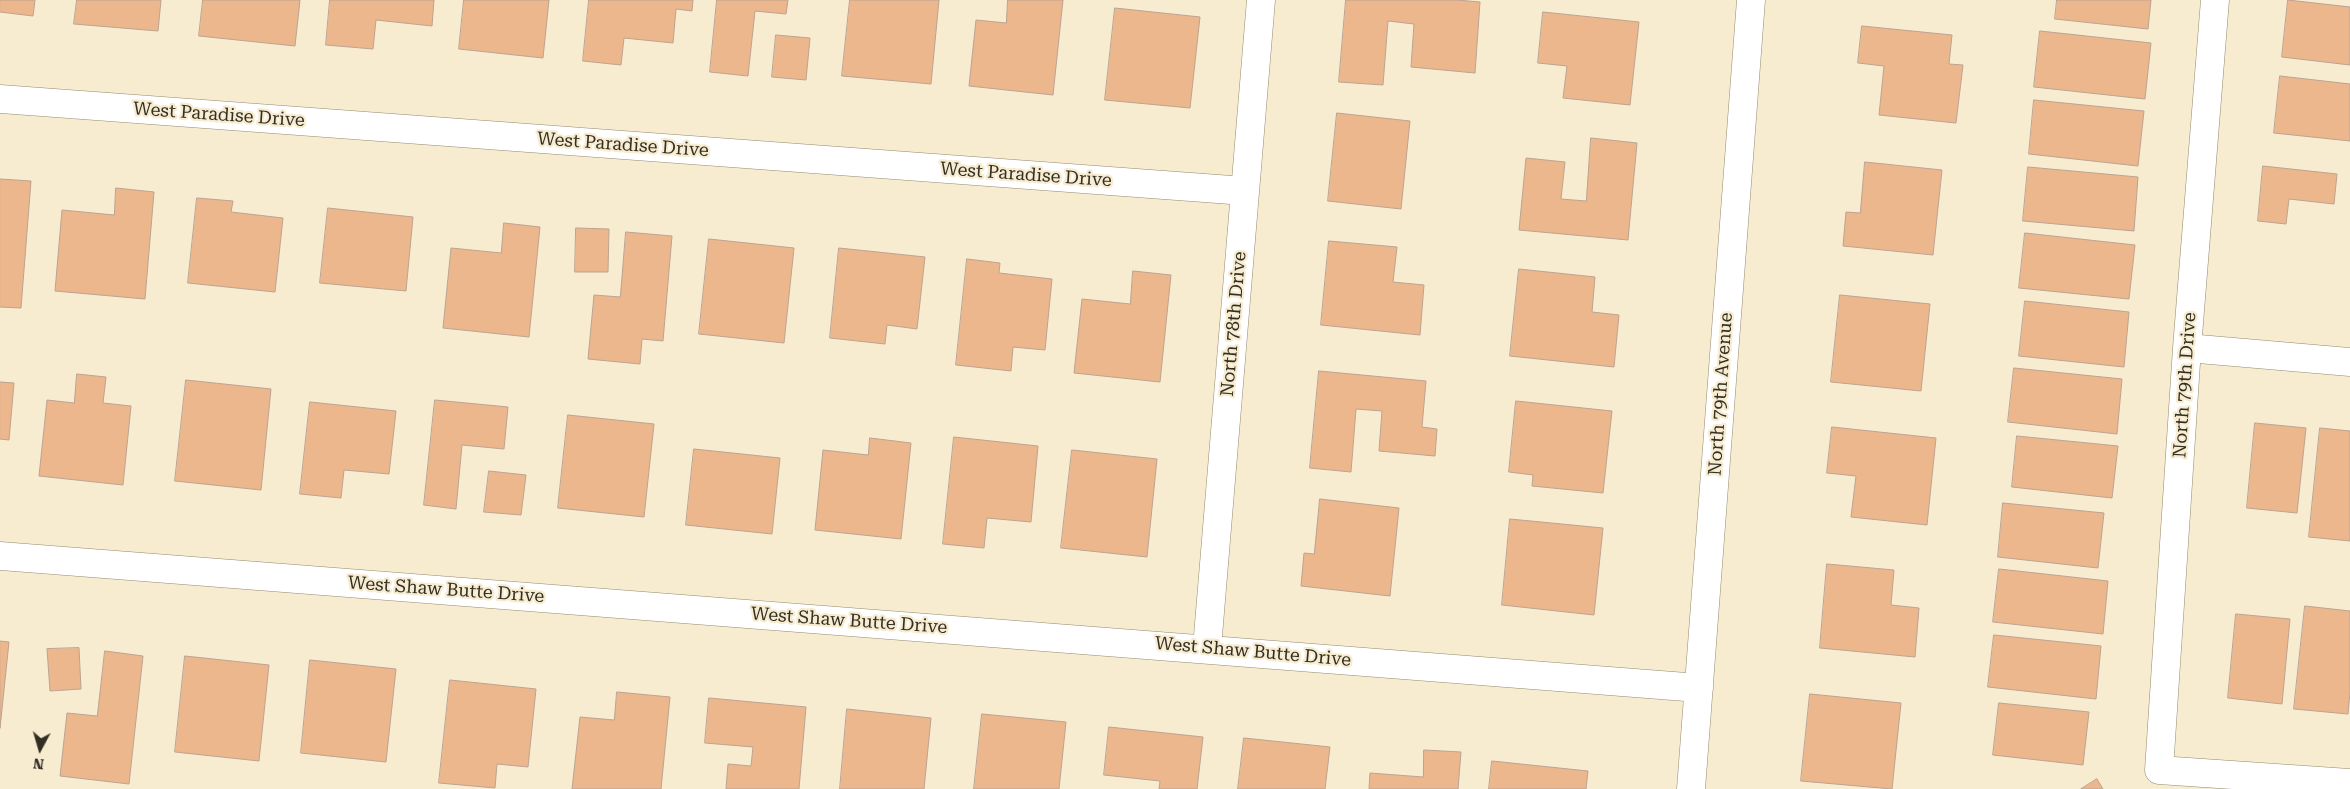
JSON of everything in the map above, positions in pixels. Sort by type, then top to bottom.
[{"type":"street","name":"North 78th Drive","points":[[1207,648],[1261,0]]},
{"type":"street","name":"North 79th Avenue","points":[[1691,789],[1751,0]]},
{"type":"street","name":"North 79th Drive","points":[[2216,0],[2187,348],[2159,770],[2350,783]]},
{"type":"street","name":"West Paradise Drive","points":[[0,99],[1245,191]]},
{"type":"street","points":[[2187,348],[2350,362]]},
{"type":"street","name":"West Shaw Butte Drive","points":[[0,556],[1207,648],[1699,688]]},
{"type":"building","points":[[0,0],[35,0],[33,16],[0,12]]},
{"type":"building","points":[[77,0],[161,0],[158,31],[74,24]]},
{"type":"building","points":[[203,0],[300,0],[295,46],[199,36]]},
{"type":"building","points":[[330,0],[434,0],[432,26],[376,20],[373,49],[326,45]]},
{"type":"building","points":[[464,0],[549,0],[543,58],[459,49]]},
{"type":"building","points":[[589,0],[693,0],[692,11],[676,9],[673,43],[624,38],[621,65],[583,61]]},
{"type":"building","points":[[717,0],[788,0],[786,14],[755,11],[748,76],[710,72]]},
{"type":"building","points":[[850,0],[939,0],[931,84],[842,76]]},
{"type":"building","points":[[1008,0],[1063,0],[1053,95],[969,86],[976,20],[1006,23]]},
{"type":"building","points":[[1346,0],[1457,0],[1480,2],[1475,73],[1411,67],[1414,24],[1388,21],[1383,85],[1339,82]]},
{"type":"building","points":[[2057,0],[2151,0],[2148,29],[2055,19]]},
{"type":"building","points":[[2288,0],[2350,7],[2350,65],[2282,57]]},
{"type":"building","points":[[1115,8],[1200,17],[1190,108],[1105,100]]},
{"type":"building","points":[[1543,12],[1639,22],[1630,105],[1563,98],[1567,66],[1538,63]]},
{"type":"building","points":[[1862,26],[1952,35],[1949,64],[1963,65],[1956,123],[1879,115],[1884,66],[1858,63]]},
{"type":"building","points":[[2040,31],[2151,43],[2145,99],[2034,87]]},
{"type":"building","points":[[776,35],[810,38],[806,80],[772,77]]},
{"type":"building","points":[[2280,76],[2350,84],[2350,141],[2274,133]]},
{"type":"building","points":[[2034,100],[2144,111],[2138,166],[2029,154]]},
{"type":"building","points":[[1337,113],[1410,121],[1401,209],[1328,201]]},
{"type":"building","points":[[1591,138],[1637,143],[1628,240],[1519,230],[1526,158],[1565,162],[1561,199],[1586,201]]},
{"type":"building","points":[[1865,162],[1942,170],[1933,255],[1843,246],[1846,212],[1860,213]]},
{"type":"building","points":[[2263,166],[2337,174],[2334,204],[2289,199],[2286,224],[2258,221]]},
{"type":"building","points":[[2028,167],[2138,177],[2134,231],[2023,221]]},
{"type":"building","points":[[0,179],[31,181],[21,308],[0,307]]},
{"type":"building","points":[[116,188],[154,192],[145,299],[55,291],[62,210],[114,215]]},
{"type":"building","points":[[197,198],[233,201],[231,212],[283,218],[275,292],[188,283]]},
{"type":"building","points":[[328,208],[413,217],[406,291],[320,283]]},
{"type":"building","points":[[504,223],[540,227],[529,337],[443,328],[451,248],[501,253]]},
{"type":"building","points":[[576,228],[609,229],[608,272],[575,272]]},
{"type":"building","points":[[626,232],[672,236],[663,341],[642,339],[640,364],[588,359],[594,295],[620,297]]},
{"type":"building","points":[[2025,233],[2135,245],[2129,299],[2019,288]]},
{"type":"building","points":[[709,239],[794,248],[784,343],[699,334]]},
{"type":"building","points":[[1329,241],[1397,247],[1393,282],[1424,285],[1420,335],[1321,325]]},
{"type":"building","points":[[839,248],[925,257],[917,329],[887,325],[885,344],[830,338]]},
{"type":"building","points":[[967,259],[1000,263],[999,273],[1052,279],[1045,350],[1013,347],[1011,371],[956,365]]},
{"type":"building","points":[[1519,269],[1595,277],[1592,312],[1619,315],[1614,367],[1510,356]]},
{"type":"building","points":[[1133,271],[1171,275],[1160,382],[1074,373],[1082,299],[1130,304]]},
{"type":"building","points":[[1840,295],[1930,304],[1921,391],[1831,382]]},
{"type":"building","points":[[2025,301],[2129,312],[2124,367],[2019,356]]},
{"type":"building","points":[[2014,368],[2122,379],[2117,434],[2008,422]]},
{"type":"building","points":[[1319,371],[1426,381],[1422,427],[1437,429],[1435,456],[1379,451],[1382,411],[1356,409],[1351,472],[1310,468]]},
{"type":"building","points":[[77,374],[106,377],[103,403],[131,406],[123,485],[39,476],[47,400],[74,403]]},
{"type":"building","points":[[186,380],[271,389],[261,490],[175,481]]},
{"type":"building","points":[[0,382],[14,383],[9,440],[0,439]]},
{"type":"building","points":[[435,400],[508,407],[504,449],[462,445],[456,509],[424,505]]},
{"type":"building","points":[[1516,401],[1612,411],[1603,493],[1532,486],[1533,475],[1509,472]]},
{"type":"building","points":[[310,402],[396,411],[389,474],[344,470],[341,498],[300,494]]},
{"type":"building","points":[[568,415],[654,424],[644,517],[558,508]]},
{"type":"building","points":[[2255,423],[2306,428],[2297,513],[2247,508]]},
{"type":"building","points":[[1832,427],[1936,438],[1927,525],[1851,517],[1856,476],[1827,473]]},
{"type":"building","points":[[2320,428],[2350,431],[2350,541],[2309,537]]},
{"type":"building","points":[[2017,436],[2118,446],[2112,498],[2012,487]]},
{"type":"building","points":[[954,437],[1038,446],[1031,522],[987,518],[984,548],[943,544]]},
{"type":"building","points":[[870,438],[911,443],[901,539],[815,530],[823,450],[868,455]]},
{"type":"building","points":[[694,449],[780,458],[772,534],[686,525]]},
{"type":"building","points":[[1072,450],[1157,459],[1147,557],[1061,548]]},
{"type":"building","points":[[489,471],[526,475],[521,515],[484,512]]},
{"type":"building","points":[[1320,499],[1399,508],[1390,596],[1301,586],[1304,553],[1314,554]]},
{"type":"building","points":[[2003,503],[2104,513],[2098,568],[1998,557]]},
{"type":"building","points":[[1510,519],[1603,528],[1594,615],[1502,605]]},
{"type":"building","points":[[1827,564],[1894,570],[1891,605],[1919,608],[1915,657],[1820,648]]},
{"type":"building","points":[[1999,569],[2108,581],[2103,634],[1993,622]]},
{"type":"building","points":[[2305,606],[2350,611],[2350,692],[2348,714],[2294,709]]},
{"type":"building","points":[[2236,614],[2290,619],[2282,704],[2228,698]]},
{"type":"building","points":[[1994,635],[2101,646],[2096,699],[1988,687]]},
{"type":"building","points":[[0,641],[9,642],[0,728]]},
{"type":"building","points":[[79,648],[81,689],[50,691],[47,649]]},
{"type":"building","points":[[105,651],[143,656],[129,784],[60,776],[67,713],[97,716]]},
{"type":"building","points":[[185,656],[269,665],[259,761],[175,752]]},
{"type":"building","points":[[310,660],[396,669],[386,762],[301,753]]},
{"type":"building","points":[[450,680],[536,689],[528,767],[497,764],[495,788],[439,783]]},
{"type":"building","points":[[617,692],[670,697],[661,789],[572,789],[580,717],[614,720]]},
{"type":"building","points":[[1810,694],[1901,703],[1892,789],[1801,781]]},
{"type":"building","points":[[709,698],[806,707],[799,789],[726,789],[728,764],[751,766],[753,747],[705,743]]},
{"type":"building","points":[[1999,703],[2089,712],[2083,765],[1993,755]]},
{"type":"building","points":[[847,709],[931,718],[924,789],[840,789]]},
{"type":"building","points":[[982,714],[1066,722],[1059,789],[974,789]]},
{"type":"building","points":[[1109,727],[1203,737],[1197,789],[1159,789],[1160,781],[1104,775]]},
{"type":"building","points":[[1244,738],[1330,747],[1325,789],[1238,789]]},
{"type":"building","points":[[1424,750],[1461,752],[1458,789],[1369,789],[1370,773],[1423,777]]},
{"type":"building","points":[[1492,761],[1588,771],[1586,789],[1489,789]]},
{"type":"building","points":[[2097,779],[2103,789],[2081,789]]}]
